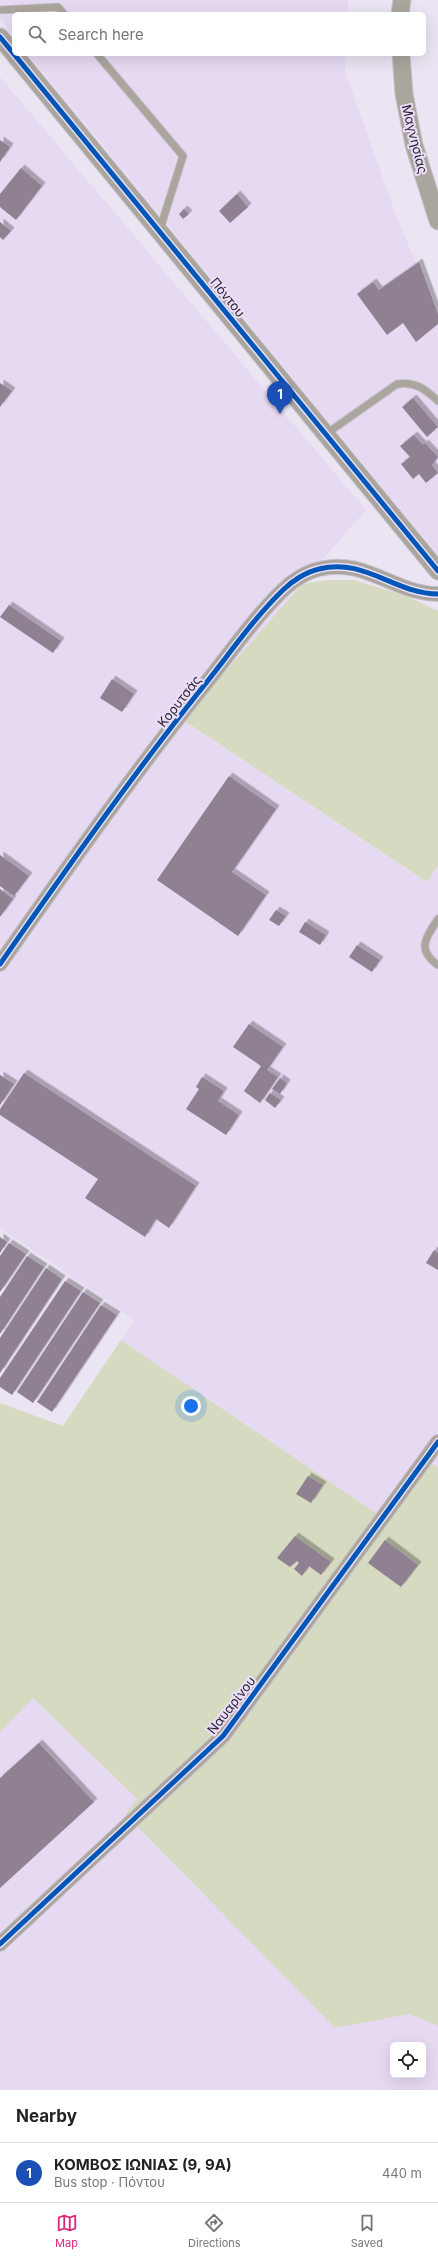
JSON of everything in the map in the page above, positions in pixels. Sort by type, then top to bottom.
[{"type":"street","points":[[400,12],[402,0]]},
{"type":"street","name":"Πόντου","points":[[0,37],[12,52]]},
{"type":"street","name":"Πόντου","points":[[16,56],[438,571]]},
{"type":"street","name":"Μαγνησίας","points":[[401,56],[404,94],[414,145],[434,197],[438,221]]},
{"type":"street","name":"Κορυτσάς","points":[[1,961],[171,728],[261,614],[284,589],[300,577],[316,569],[332,566],[353,567],[418,591],[438,594]]},
{"type":"street","name":"Ναυαρίνου","points":[[0,1944],[223,1736],[438,1442]]},
{"type":"lane","points":[[0,10],[58,7],[62,12]]},
{"type":"lane","points":[[99,56],[183,156],[159,231]]},
{"type":"lane","points":[[326,435],[397,384],[407,382],[416,384],[438,401]]},
{"type":"lane","points":[[438,919],[427,935],[425,948],[430,959],[438,965]]},
{"type":"shaded area","points":[[0,0],[348,0],[347,12],[12,12],[12,34],[0,19]]},
{"type":"shaded area","points":[[30,56],[346,56],[345,71],[397,218],[438,315],[438,555]]},
{"type":"shaded area","points":[[0,77],[366,510],[183,720],[426,882],[438,865],[438,1468],[429,1462],[386,1520],[121,1340],[135,1320],[0,1228]]},
{"type":"shaded area","points":[[33,1698],[137,1799],[125,1814],[335,2028],[410,2014],[438,2026],[438,2090],[0,2090],[0,1732]]},
{"type":"green space","points":[[328,580],[354,580],[407,596],[438,611],[438,865],[427,882],[183,720],[302,584]]},
{"type":"green space","points":[[121,1340],[386,1520],[429,1462],[438,1468],[438,2026],[410,2014],[335,2028],[125,1814],[137,1799],[33,1698],[0,1732],[0,1403],[63,1426]]},
{"type":"building","points":[[0,140],[10,147],[0,162]]},
{"type":"building","points":[[21,168],[42,186],[16,220],[0,207],[0,194]]},
{"type":"building","points":[[237,194],[248,207],[230,223],[219,211]]},
{"type":"building","points":[[184,209],[189,214],[183,219],[179,214]]},
{"type":"building","points":[[0,222],[11,231],[3,240],[0,237]]},
{"type":"building","points":[[419,262],[438,314],[438,324],[416,342],[403,323],[387,335],[357,294],[373,282],[379,290]]},
{"type":"building","points":[[0,383],[12,391],[0,407]]},
{"type":"building","points":[[413,398],[438,427],[427,437],[402,407]]},
{"type":"building","points":[[414,435],[423,445],[425,443],[438,457],[432,465],[438,473],[426,483],[419,474],[413,479],[401,464],[410,457],[400,446]]},
{"type":"building","points":[[9,605],[61,641],[53,653],[0,617]]},
{"type":"building","points":[[112,679],[134,694],[122,712],[100,698]]},
{"type":"building","points":[[229,776],[276,809],[232,872],[266,895],[238,936],[157,880]]},
{"type":"building","points":[[0,855],[29,876],[14,896],[0,886]]},
{"type":"building","points":[[0,889],[13,899],[0,917]]},
{"type":"building","points":[[276,910],[286,916],[279,926],[269,920]]},
{"type":"building","points":[[305,922],[326,935],[320,945],[299,932]]},
{"type":"building","points":[[357,945],[380,960],[372,972],[349,957]]},
{"type":"building","points":[[249,1024],[283,1047],[267,1070],[278,1077],[260,1103],[244,1091],[261,1066],[233,1047]]},
{"type":"building","points":[[24,1073],[196,1186],[169,1228],[156,1219],[145,1237],[85,1198],[98,1179],[0,1115],[0,1109]]},
{"type":"building","points":[[0,1075],[14,1084],[0,1105]]},
{"type":"building","points":[[202,1077],[224,1091],[218,1101],[239,1115],[226,1135],[186,1109],[199,1089],[196,1087]]},
{"type":"building","points":[[280,1078],[287,1083],[280,1094],[272,1089]]},
{"type":"building","points":[[270,1093],[281,1100],[275,1108],[265,1100]]},
{"type":"building","points":[[0,1237],[7,1242],[0,1253]]},
{"type":"building","points":[[9,1243],[26,1254],[0,1292],[0,1256]]},
{"type":"building","points":[[434,1250],[438,1253],[438,1270],[426,1263]]},
{"type":"building","points":[[27,1256],[44,1267],[0,1334],[0,1297]]},
{"type":"building","points":[[46,1268],[62,1279],[0,1373],[0,1338]]},
{"type":"building","points":[[65,1281],[81,1291],[12,1395],[0,1387],[0,1378]]},
{"type":"building","points":[[83,1292],[100,1303],[33,1403],[17,1392]]},
{"type":"building","points":[[101,1305],[117,1315],[52,1412],[37,1402]]},
{"type":"building","points":[[308,1476],[323,1485],[311,1503],[296,1494]]},
{"type":"building","points":[[295,1536],[331,1562],[321,1575],[309,1566],[302,1576],[294,1569],[299,1563],[297,1561],[290,1567],[277,1558]]},
{"type":"building","points":[[385,1540],[418,1565],[401,1587],[368,1563]]},
{"type":"building","points":[[39,1743],[94,1802],[0,1888],[0,1778]]},
{"type":"cycle path","points":[[0,37],[12,52]]},
{"type":"cycle path","points":[[16,56],[438,571]]},
{"type":"cycle path","points":[[0,964],[124,790],[176,722],[251,625],[272,601],[295,580],[309,572],[319,569],[335,567],[351,568],[408,588],[438,594]]},
{"type":"cycle path","points":[[0,1944],[223,1736],[438,1442]]},
{"type":"place","name":"ΚΟΜΒΟΣ ΙΩΝΙΑΣ (9, 9Α)","points":[[280,414]]}]
